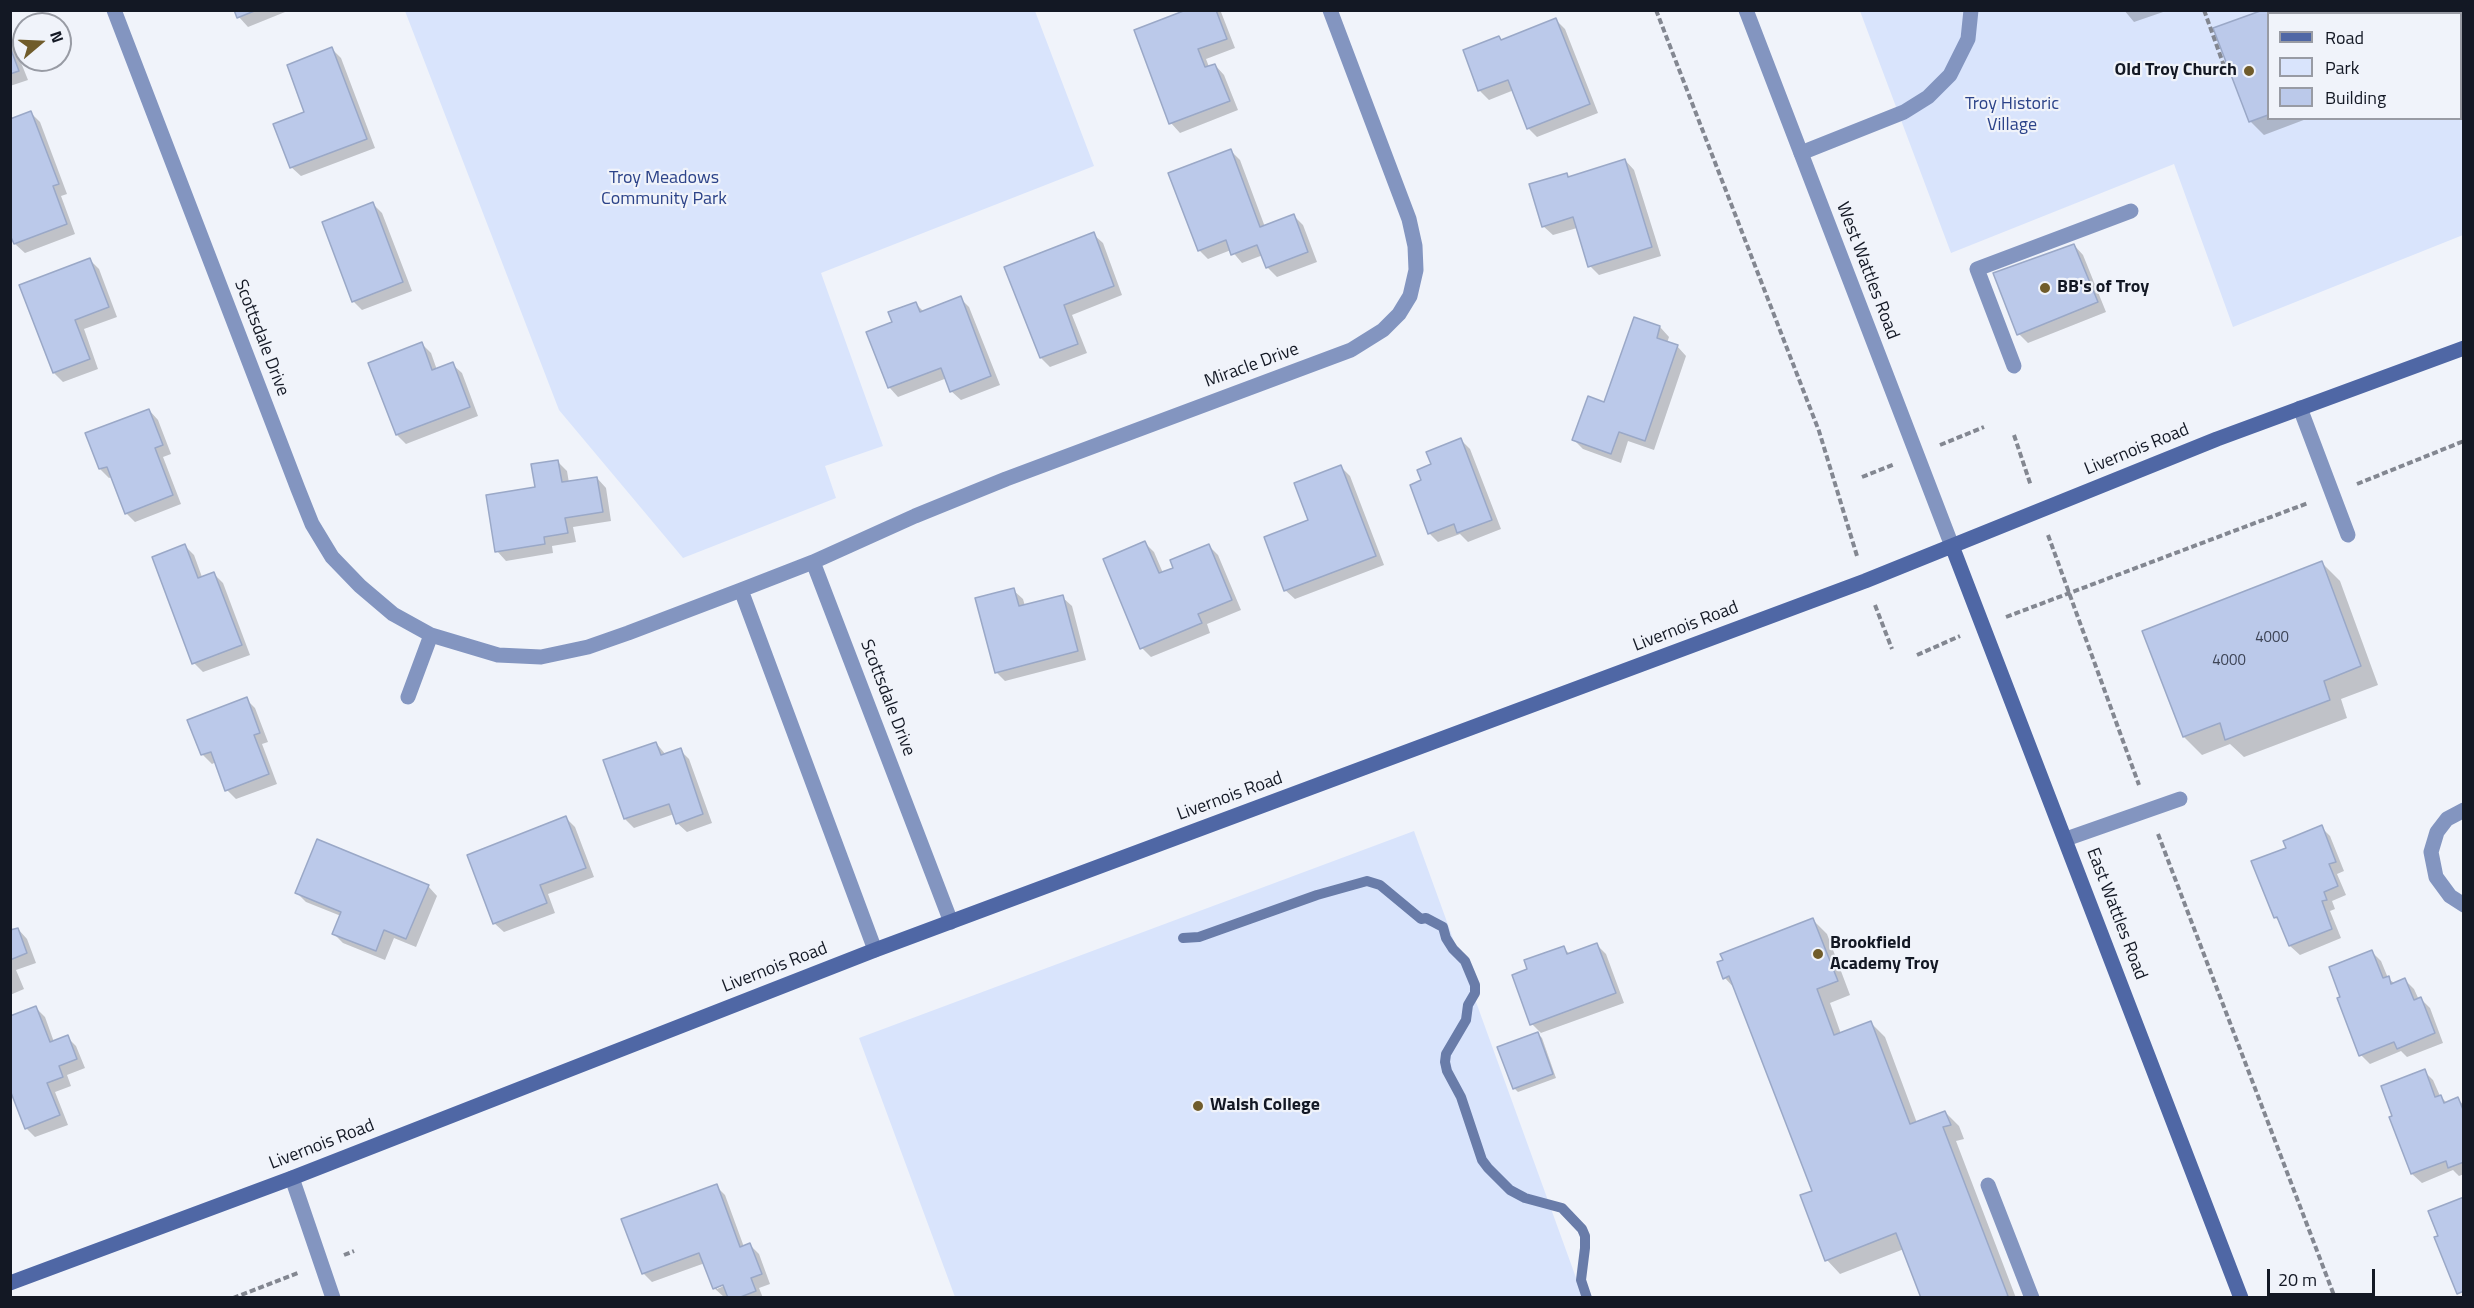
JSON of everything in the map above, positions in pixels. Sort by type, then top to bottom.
[{"type":"main road","name":"Livernois Road","points":[[10,1283],[292,1178],[875,950],[1855,585],[2300,408],[2463,348]]},
{"type":"main road","name":"East Wattles Road","points":[[1952,546],[2241,1298]]},
{"type":"street","name":"Scottsdale Drive","points":[[114,10],[312,524],[332,556],[360,586],[393,614],[431,635],[498,655],[542,657],[618,637],[813,562],[951,922]]},
{"type":"street","name":"Miracle Drive","points":[[813,562],[915,516],[1006,479],[1351,350],[1383,330],[1399,314],[1410,296],[1416,270],[1415,246],[1411,228],[1330,10]]},
{"type":"street","name":"West Wattles Road","points":[[1746,10],[1952,546]]},
{"type":"street","points":[[1801,153],[1904,112],[1928,96],[1950,75],[1968,39],[1971,10]]},
{"type":"street","points":[[2014,366],[1977,270],[2131,211]]},
{"type":"street","points":[[2300,408],[2348,535]]},
{"type":"street","points":[[741,590],[875,950]]},
{"type":"street","points":[[408,697],[431,635]]},
{"type":"street","points":[[2066,839],[2180,799]]},
{"type":"street","points":[[2463,810],[2447,819],[2437,832],[2431,852],[2436,877],[2450,896],[2463,905]]},
{"type":"street","points":[[292,1178],[333,1298]]},
{"type":"street","points":[[1988,1185],[2032,1298]]},
{"type":"path","points":[[1656,10],[1819,431],[1844,519]]},
{"type":"path","points":[[2204,10],[2228,77]]},
{"type":"path","points":[[2350,487],[2463,441]]},
{"type":"path","points":[[2041,604],[2311,501]]},
{"type":"path","points":[[2059,564],[2148,810],[2335,1298]]},
{"type":"path","points":[[233,1298],[354,1251]]},
{"type":"green space","name":"Troy Meadows Community Park","points":[[405,11],[1035,11],[1094,166],[821,273],[883,446],[825,466],[836,498],[683,558],[559,410]]},
{"type":"green space","name":"Troy Historic Village","points":[[1860,11],[2463,11],[2463,235],[2233,327],[2174,164],[1951,253]]},
{"type":"green space","name":"Walsh College","points":[[1414,831],[1583,1297],[955,1297],[859,1038]]},
{"type":"building","points":[[234,10],[257,10],[237,18]]},
{"type":"building","points":[[1186,10],[1216,10],[1227,39],[1198,49],[1205,67],[1215,64],[1230,101],[1169,124],[1134,30]]},
{"type":"building","name":"Old Troy Church","points":[[2263,10],[2271,10],[2272,12],[2267,12],[2267,115],[2249,122],[2213,28]]},
{"type":"building","points":[[2349,10],[2350,12],[2314,12]]},
{"type":"building","points":[[1556,18],[1590,104],[1527,129],[1508,80],[1478,91],[1463,50],[1499,36],[1501,40]]},
{"type":"building","points":[[10,47],[12,72],[16,72],[10,74]]},
{"type":"building","points":[[332,47],[367,139],[290,168],[273,124],[304,112],[287,65]]},
{"type":"building","points":[[31,111],[59,184],[53,186],[67,224],[14,244],[10,235],[10,119]]},
{"type":"building","points":[[1231,149],[1260,227],[1294,214],[1308,252],[1266,268],[1257,245],[1231,255],[1226,240],[1198,251],[1168,173]]},
{"type":"building","points":[[1625,159],[1652,247],[1588,267],[1573,217],[1542,227],[1529,184],[1567,173],[1568,177]]},
{"type":"building","points":[[373,202],[403,282],[352,302],[322,222]]},
{"type":"building","points":[[1094,232],[1114,286],[1064,305],[1078,344],[1040,358],[1004,267]]},
{"type":"building","name":"BB's of Troy","points":[[2074,244],[2098,302],[2017,335],[1993,273]]},
{"type":"building","points":[[90,258],[109,307],[75,320],[90,359],[53,373],[19,285]]},
{"type":"building","points":[[961,296],[991,376],[950,392],[941,368],[888,388],[866,332],[892,322],[888,312],[916,302],[920,312]]},
{"type":"building","points":[[1634,317],[1660,326],[1657,338],[1678,345],[1645,441],[1619,432],[1611,454],[1572,440],[1588,396],[1604,402]]},
{"type":"building","points":[[422,342],[432,370],[453,362],[470,407],[396,435],[368,363]]},
{"type":"building","points":[[149,409],[163,445],[155,448],[173,495],[125,514],[107,467],[99,469],[85,433]]},
{"type":"building","points":[[1461,438],[1492,520],[1457,533],[1454,524],[1428,534],[1410,485],[1421,480],[1417,470],[1431,464],[1426,452]]},
{"type":"building","points":[[558,460],[562,482],[597,477],[603,512],[565,518],[568,533],[544,537],[545,544],[495,552],[486,495],[535,487],[531,464]]},
{"type":"building","points":[[1341,465],[1376,556],[1284,591],[1264,537],[1308,520],[1294,483]]},
{"type":"building","points":[[1145,541],[1159,573],[1173,568],[1170,560],[1209,544],[1232,600],[1198,614],[1202,623],[1140,649],[1103,559]]},
{"type":"building","points":[[185,544],[198,578],[214,572],[242,645],[192,664],[152,557]]},
{"type":"building","points":[[2322,561],[2361,666],[2324,681],[2330,700],[2225,740],[2220,723],[2183,737],[2142,631]]},
{"type":"building","points":[[1014,588],[1019,606],[1063,595],[1078,651],[995,673],[975,598]]},
{"type":"building","points":[[247,697],[260,733],[254,735],[269,774],[225,791],[211,752],[201,755],[187,720]]},
{"type":"building","points":[[656,742],[661,755],[681,748],[703,814],[676,824],[669,804],[624,819],[603,760]]},
{"type":"building","points":[[566,816],[586,868],[540,885],[547,903],[493,924],[467,855]]},
{"type":"building","points":[[2322,825],[2336,862],[2329,864],[2338,886],[2324,892],[2327,900],[2322,901],[2332,929],[2289,946],[2277,917],[2274,918],[2251,861],[2286,848],[2283,841]]},
{"type":"building","points":[[317,839],[429,885],[406,939],[384,930],[376,951],[332,934],[341,912],[295,893]]},
{"type":"building","points":[[1813,918],[1838,981],[1817,989],[1834,1035],[1871,1021],[1910,1124],[1945,1111],[1951,1125],[1943,1127],[2008,1296],[2002,1298],[1921,1298],[1896,1233],[1825,1261],[1800,1195],[1812,1191],[1729,976],[1723,979],[1717,962],[1723,960],[1720,954]]},
{"type":"building","points":[[18,928],[27,953],[10,960],[10,930]]},
{"type":"building","points":[[1597,943],[1616,993],[1530,1025],[1512,975],[1527,969],[1524,960],[1564,946],[1567,954]]},
{"type":"building","points":[[2372,950],[2383,978],[2389,976],[2391,984],[2405,978],[2414,1000],[2421,997],[2435,1033],[2397,1049],[2394,1042],[2359,1056],[2337,998],[2340,997],[2329,967]]},
{"type":"building","points":[[36,1006],[50,1042],[68,1035],[77,1059],[59,1066],[63,1077],[47,1083],[60,1115],[25,1129],[10,1090],[10,1016]]},
{"type":"building","points":[[1538,1032],[1553,1074],[1513,1089],[1497,1047]]},
{"type":"building","points":[[2425,1069],[2435,1097],[2441,1095],[2444,1103],[2458,1097],[2464,1112],[2464,1162],[2448,1168],[2446,1161],[2411,1174],[2389,1117],[2392,1116],[2381,1086]]},
{"type":"building","points":[[717,1184],[740,1247],[750,1243],[762,1274],[751,1278],[756,1291],[738,1298],[728,1298],[723,1285],[713,1289],[699,1253],[642,1274],[621,1219]]},
{"type":"building","points":[[2464,1197],[2464,1291],[2457,1294],[2434,1237],[2438,1236],[2428,1211]]},
{"type":"waterway","points":[[1183,938],[1199,937],[1317,895],[1367,881],[1380,885],[1421,919],[1426,918],[1443,927],[1446,938],[1453,949],[1465,961],[1475,985],[1475,993],[1468,1005],[1466,1020],[1446,1054],[1447,1071],[1461,1097],[1482,1160],[1488,1168],[1510,1190],[1525,1198],[1562,1208],[1582,1229],[1585,1236],[1585,1248],[1581,1280],[1587,1298]]},
{"type":"place","name":"Old Troy Church","points":[[2249,71]]},
{"type":"place","name":"BB's of Troy","points":[[2045,288]]},
{"type":"place","name":"Brookfield Academy Troy","points":[[1818,954]]},
{"type":"place","name":"Walsh College","points":[[1198,1106]]}]
